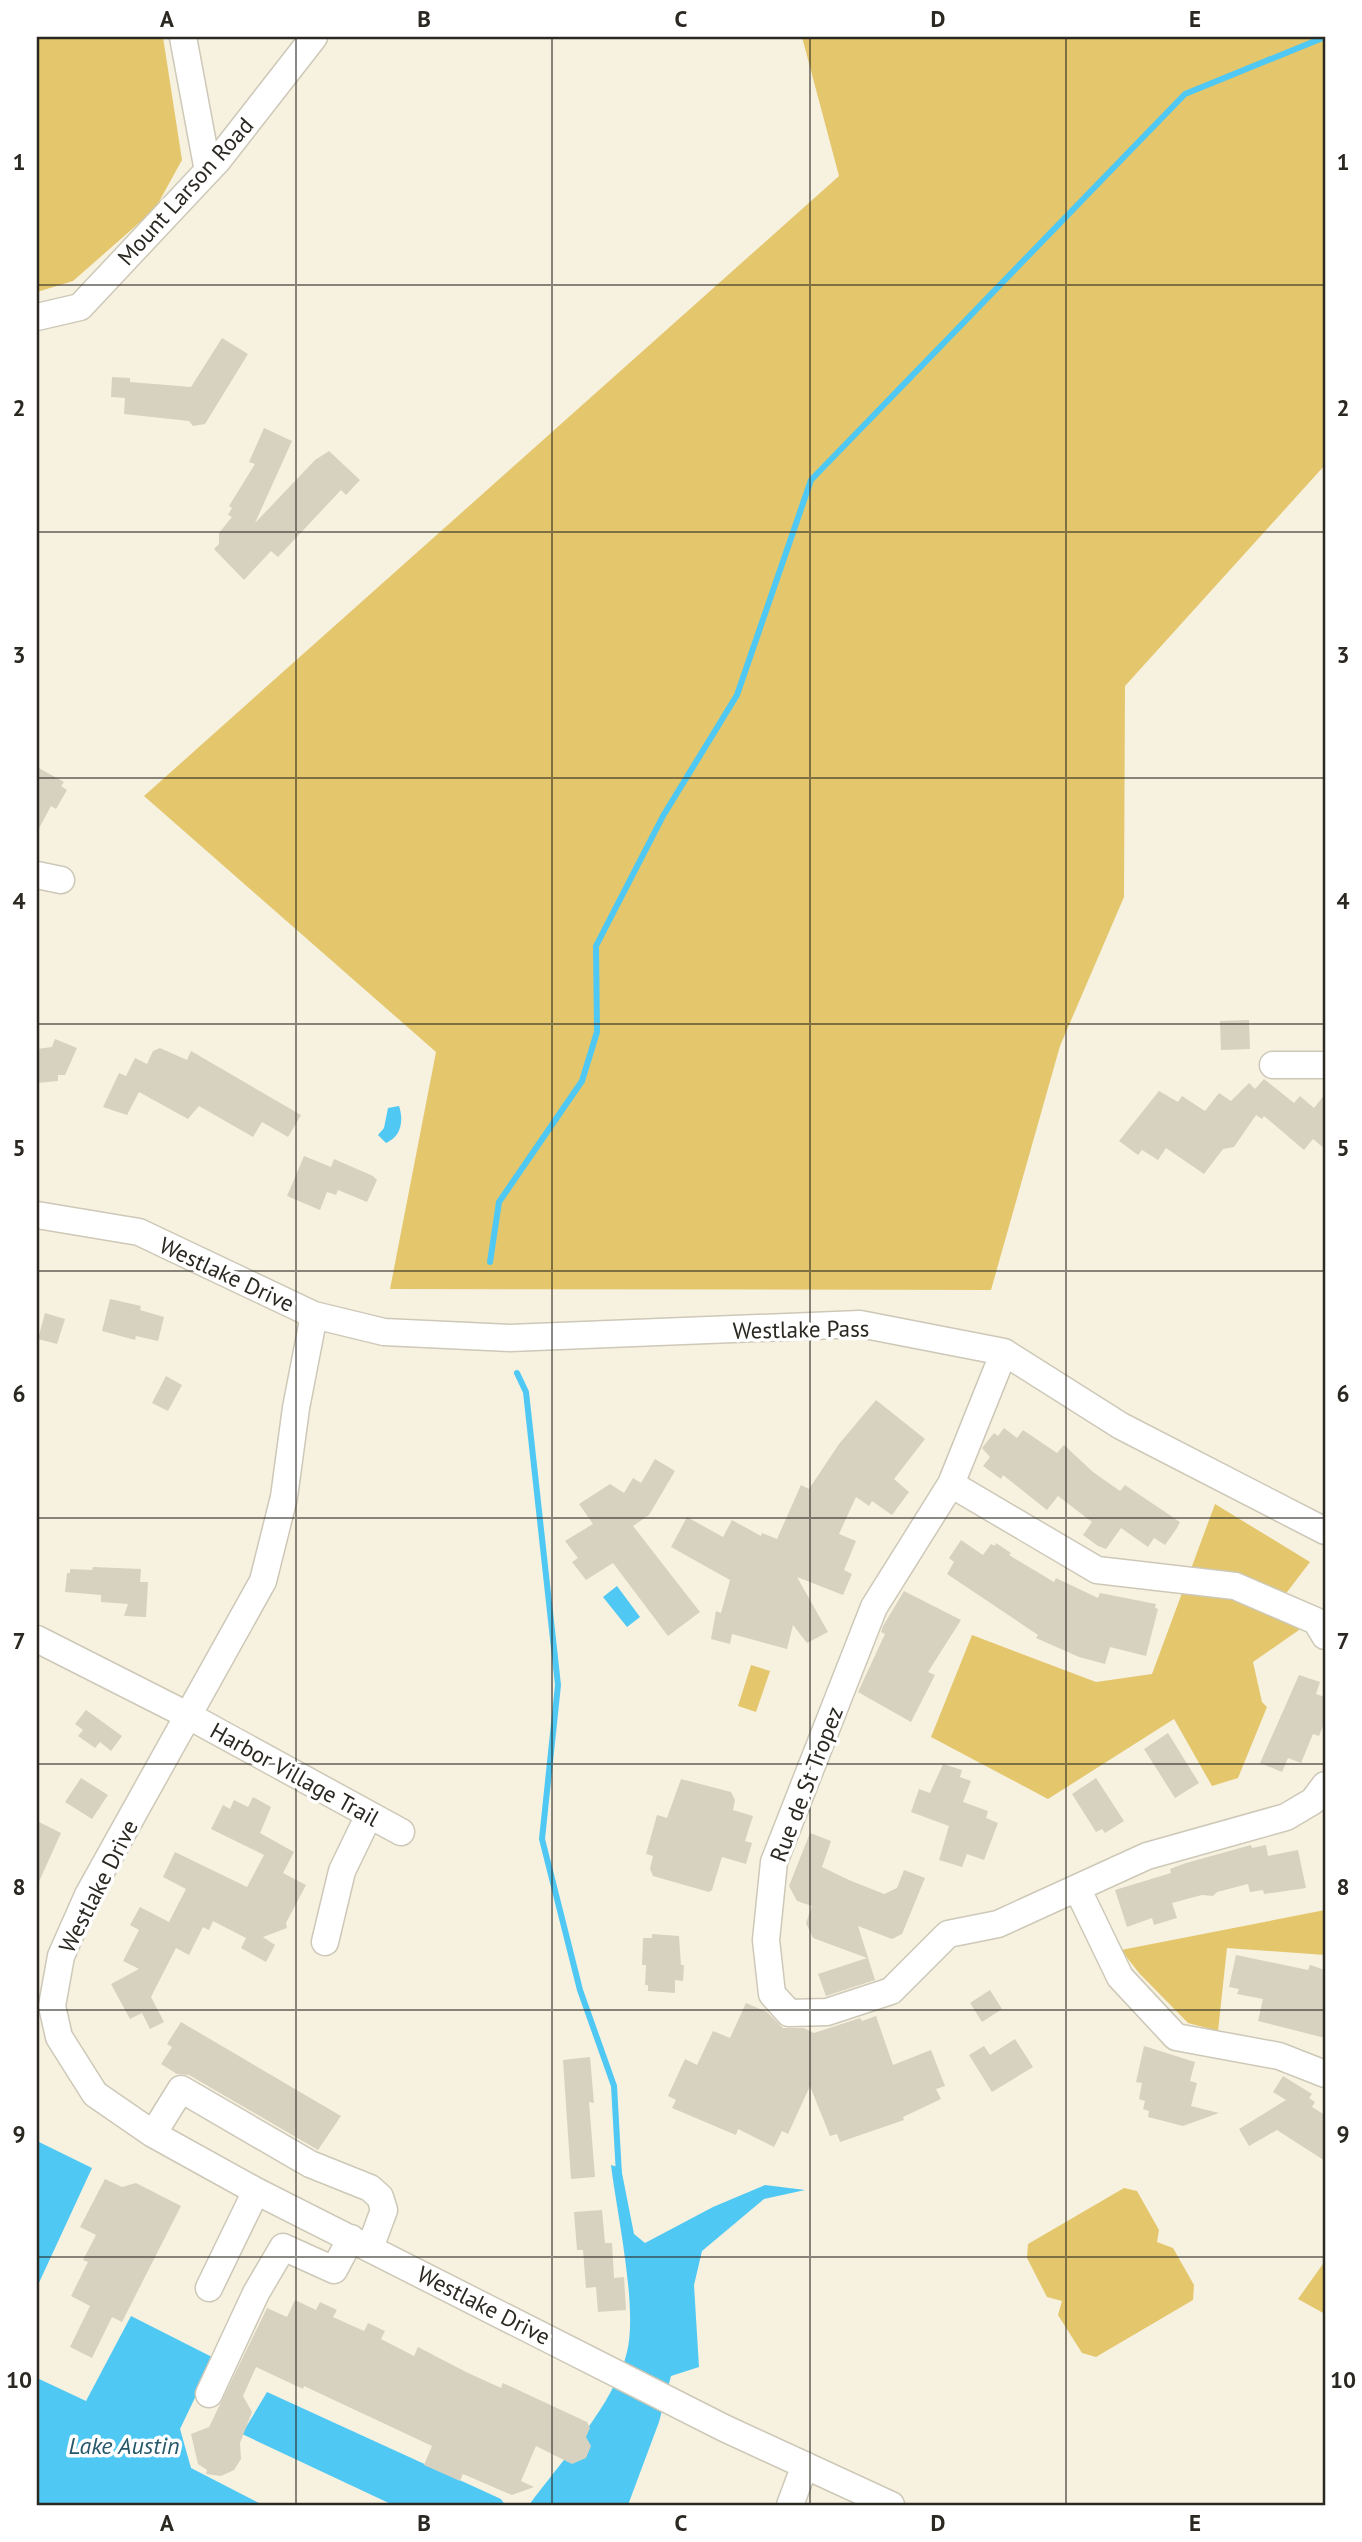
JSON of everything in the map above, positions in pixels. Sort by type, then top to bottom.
[{"type":"street","points":[[183,37],[208,171]]},
{"type":"street","name":"Mount Larson Road","points":[[37,317],[80,307],[208,171],[314,37]]},
{"type":"street","points":[[1273,1065],[1325,1065]]},
{"type":"street","name":"Westlake Drive","points":[[37,1215],[139,1232],[314,1315],[296,1408],[284,1497],[263,1581],[88,1895],[61,1956],[52,2006],[59,2037],[95,2094],[153,2134],[256,2191],[604,2366],[891,2505]]},
{"type":"street","name":"Westlake Pass","points":[[314,1315],[384,1332],[510,1338],[860,1324],[1004,1352],[1121,1426],[1325,1531]]},
{"type":"street","name":"Rue de St Tropez","points":[[1004,1352],[951,1484],[874,1607],[774,1862],[766,1940],[772,1994],[789,2013],[827,2012],[860,2003],[891,1991],[948,1934],[998,1924],[1147,1856],[1286,1817],[1313,1801],[1325,1785]]},
{"type":"street","points":[[951,1484],[1097,1570],[1235,1586],[1322,1619]]},
{"type":"street","name":"Harbor Village Trail","points":[[37,1639],[189,1716],[401,1832]]},
{"type":"street","points":[[326,1942],[342,1871],[369,1815]]},
{"type":"street","points":[[1077,1888],[1120,1977],[1175,2037],[1279,2056],[1325,2074]]},
{"type":"street","points":[[153,2134],[181,2089],[310,2164],[370,2188],[380,2197],[384,2210],[361,2243],[334,2270],[283,2246]]},
{"type":"street","points":[[209,2288],[256,2191]]},
{"type":"street","points":[[208,2394],[256,2293],[302,2214]]},
{"type":"street","points":[[790,2505],[805,2465]]},
{"type":"shaded area","points":[[37,37],[163,37],[182,160],[155,209],[73,281],[37,292]]},
{"type":"shaded area","points":[[802,37],[1325,37],[1325,465],[1125,686],[1124,897],[1060,1046],[991,1290],[390,1289],[436,1052],[144,796],[839,176]]},
{"type":"shaded area","points":[[1215,1504],[1310,1562],[1284,1596],[1299,1630],[1253,1662],[1262,1702],[1267,1707],[1238,1778],[1212,1786],[1174,1719],[1048,1799],[931,1737],[972,1635],[1096,1682],[1152,1674]]},
{"type":"shaded area","points":[[751,1665],[770,1671],[756,1712],[738,1706]]},
{"type":"shaded area","points":[[1325,1910],[1325,1955],[1227,1948],[1218,2031],[1188,2023],[1139,1973],[1121,1950]]},
{"type":"shaded area","points":[[1124,2188],[1137,2191],[1159,2230],[1157,2242],[1173,2248],[1194,2285],[1193,2300],[1096,2357],[1082,2353],[1058,2315],[1062,2301],[1047,2297],[1027,2258],[1028,2244]]},
{"type":"shaded area","points":[[1325,2261],[1325,2314],[1298,2299]]},
{"type":"water","points":[[399,1106],[400,1128],[395,1137],[386,1143],[378,1135],[384,1128],[388,1108]]},
{"type":"water","points":[[617,1586],[640,1617],[627,1627],[603,1597]]},
{"type":"water","points":[[37,2141],[92,2168],[37,2287]]},
{"type":"water","points":[[611,2165],[621,2168],[634,2234],[645,2243],[713,2207],[765,2185],[805,2190],[764,2199],[702,2251],[694,2285],[699,2367],[671,2376],[659,2422],[628,2505],[529,2505],[599,2412],[621,2371],[627,2352],[630,2333],[628,2286]]},
{"type":"water","name":"Lake Austin","points":[[131,2316],[214,2358],[180,2429],[191,2468],[263,2505],[37,2505],[37,2378],[86,2401]]},
{"type":"water","name":"Lake Austin","points":[[267,2392],[501,2499],[505,2505],[393,2505],[242,2434]]},
{"type":"building","points":[[222,338],[248,354],[205,424],[193,426],[189,421],[124,414],[125,398],[111,397],[112,377],[130,378],[130,382],[191,387]]},
{"type":"building","points":[[264,428],[292,441],[255,523],[315,460],[329,451],[360,480],[346,495],[341,490],[278,557],[271,551],[244,580],[214,549],[219,544],[219,533],[232,517],[228,515],[232,508],[229,506],[255,464],[249,462]]},
{"type":"building","points":[[37,767],[64,782],[61,786],[67,790],[56,809],[51,806],[37,832]]},
{"type":"building","points":[[1249,1020],[1250,1049],[1221,1050],[1220,1021]]},
{"type":"building","points":[[55,1039],[77,1048],[65,1075],[58,1075],[58,1081],[37,1083],[37,1049],[52,1047]]},
{"type":"building","points":[[160,1048],[187,1060],[191,1051],[301,1115],[288,1137],[262,1122],[253,1137],[199,1106],[188,1119],[139,1092],[127,1115],[103,1107],[119,1073],[126,1076],[135,1058],[147,1064],[153,1051]]},
{"type":"building","points":[[1264,1079],[1294,1103],[1300,1096],[1314,1108],[1325,1094],[1325,1149],[1313,1139],[1304,1150],[1264,1116],[1262,1119],[1256,1115],[1234,1147],[1223,1149],[1204,1174],[1166,1148],[1158,1160],[1142,1150],[1138,1155],[1119,1141],[1159,1091],[1178,1102],[1182,1096],[1205,1111],[1219,1093],[1231,1101],[1249,1083],[1255,1089]]},
{"type":"building","points":[[304,1156],[331,1167],[334,1159],[373,1176],[377,1180],[367,1202],[338,1190],[336,1195],[327,1192],[320,1210],[287,1196]]},
{"type":"building","points":[[110,1299],[141,1306],[140,1310],[164,1317],[158,1341],[136,1336],[135,1340],[102,1331]]},
{"type":"building","points":[[45,1313],[65,1319],[57,1344],[38,1339]]},
{"type":"building","points":[[166,1376],[182,1385],[168,1411],[152,1403]]},
{"type":"building","points":[[876,1400],[925,1439],[894,1479],[909,1492],[892,1515],[872,1501],[869,1506],[856,1497],[839,1534],[856,1541],[844,1570],[852,1574],[843,1595],[797,1577],[828,1632],[807,1643],[793,1625],[787,1649],[732,1634],[730,1644],[711,1639],[716,1611],[721,1613],[730,1580],[671,1547],[687,1517],[723,1537],[732,1520],[761,1536],[762,1533],[777,1539],[801,1485],[809,1489],[839,1444]]},
{"type":"building","points":[[1004,1428],[1017,1438],[1023,1430],[1057,1453],[1064,1445],[1093,1472],[1120,1491],[1125,1485],[1180,1522],[1177,1528],[1165,1545],[1154,1538],[1148,1547],[1121,1528],[1106,1549],[1098,1546],[1083,1535],[1092,1522],[1058,1496],[1047,1510],[1003,1475],[1001,1479],[983,1466],[990,1457],[982,1448],[994,1433],[998,1436]]},
{"type":"building","points":[[655,1459],[675,1471],[649,1515],[633,1526],[700,1612],[668,1636],[613,1563],[586,1580],[572,1562],[578,1558],[565,1541],[593,1524],[579,1504],[610,1484],[624,1493],[633,1478],[641,1483]]},
{"type":"building","points":[[961,1540],[983,1555],[991,1544],[995,1546],[996,1543],[1011,1553],[1009,1555],[1054,1582],[1056,1578],[1098,1598],[1100,1593],[1156,1604],[1155,1608],[1158,1609],[1146,1656],[1110,1647],[1105,1664],[1079,1657],[1036,1638],[1038,1635],[947,1574],[954,1562],[949,1558]]},
{"type":"building","points":[[93,1567],[141,1569],[140,1582],[148,1582],[146,1617],[124,1616],[128,1604],[101,1602],[101,1595],[65,1592],[70,1569],[92,1570]]},
{"type":"building","points":[[904,1591],[961,1620],[928,1672],[935,1675],[911,1722],[858,1692],[885,1634],[881,1632],[883,1626]]},
{"type":"building","points":[[1299,1675],[1320,1682],[1316,1694],[1325,1697],[1325,1721],[1319,1736],[1313,1734],[1301,1763],[1288,1758],[1282,1772],[1260,1763]]},
{"type":"building","points":[[86,1710],[122,1736],[111,1751],[100,1742],[95,1748],[78,1736],[83,1730],[75,1724]]},
{"type":"building","points":[[1168,1733],[1199,1783],[1175,1798],[1144,1749]]},
{"type":"building","points":[[943,1764],[962,1770],[960,1777],[971,1781],[963,1802],[988,1811],[986,1818],[998,1823],[984,1860],[967,1854],[962,1867],[939,1860],[949,1826],[911,1812],[919,1789],[930,1793]]},
{"type":"building","points":[[81,1778],[108,1795],[92,1819],[65,1802]]},
{"type":"building","points":[[1096,1778],[1124,1821],[1105,1833],[1102,1829],[1096,1832],[1072,1794]]},
{"type":"building","points":[[681,1779],[731,1792],[735,1800],[733,1810],[753,1816],[745,1841],[752,1843],[746,1864],[722,1857],[712,1890],[709,1892],[653,1876],[650,1869],[653,1856],[646,1854],[657,1815],[667,1818]]},
{"type":"building","points":[[253,1797],[271,1807],[260,1833],[294,1852],[283,1873],[306,1885],[286,1923],[287,1928],[263,1937],[275,1945],[266,1962],[241,1948],[246,1938],[213,1921],[209,1930],[203,1927],[189,1955],[176,1948],[151,1997],[164,2022],[150,2029],[142,2013],[130,2019],[111,1984],[139,1969],[123,1961],[139,1930],[130,1925],[140,1907],[169,1922],[186,1889],[163,1877],[175,1852],[247,1887],[264,1855],[211,1829],[223,1805],[230,1809],[234,1800],[248,1807]]},
{"type":"building","points":[[37,1821],[61,1833],[37,1886]]},
{"type":"building","points":[[810,1833],[831,1841],[822,1867],[884,1894],[897,1888],[904,1870],[925,1878],[902,1934],[892,1939],[858,1926],[875,1980],[826,1996],[818,1974],[867,1958],[813,1938],[806,1923],[812,1906],[797,1901],[789,1886]]},
{"type":"building","points":[[1251,1845],[1252,1848],[1266,1845],[1268,1856],[1298,1850],[1306,1888],[1264,1894],[1263,1890],[1250,1892],[1248,1884],[1217,1892],[1213,1896],[1202,1895],[1172,1903],[1177,1918],[1154,1925],[1152,1918],[1127,1927],[1115,1890],[1171,1873],[1170,1869],[1186,1863]]},
{"type":"building","points":[[652,1934],[679,1936],[681,1965],[684,1965],[683,1981],[675,1980],[675,1993],[648,1991],[648,1985],[645,1985],[646,1965],[642,1965],[643,1938],[652,1938]]},
{"type":"building","points":[[1236,1955],[1308,1970],[1310,1965],[1325,1970],[1325,2038],[1258,2021],[1263,1999],[1237,1994],[1239,1989],[1229,1987]]},
{"type":"building","points":[[990,1990],[1002,2009],[982,2022],[970,2003]]},
{"type":"building","points":[[746,2003],[767,2012],[783,2028],[804,2028],[814,2033],[860,2018],[862,2021],[876,2016],[893,2065],[931,2050],[945,2086],[936,2089],[941,2099],[903,2117],[904,2120],[840,2142],[837,2134],[830,2136],[810,2086],[788,2134],[782,2131],[774,2147],[738,2129],[736,2135],[672,2108],[676,2100],[668,2096],[685,2059],[697,2065],[713,2031],[730,2038]]},
{"type":"building","points":[[181,2022],[341,2116],[318,2150],[189,2075],[177,2074],[161,2064],[172,2047],[167,2044]]},
{"type":"building","points":[[1015,2039],[1033,2067],[992,2092],[969,2055],[984,2046],[990,2055]]},
{"type":"building","points":[[1144,2046],[1195,2062],[1190,2081],[1197,2083],[1191,2106],[1219,2113],[1183,2126],[1148,2117],[1149,2111],[1143,2109],[1145,2101],[1139,2099],[1142,2083],[1136,2082]]},
{"type":"building","points":[[590,2057],[594,2103],[589,2102],[595,2177],[571,2179],[563,2060]]},
{"type":"building","points":[[1283,2076],[1312,2094],[1309,2098],[1315,2102],[1312,2107],[1325,2115],[1325,2161],[1277,2130],[1249,2146],[1239,2129],[1286,2100],[1273,2092]]},
{"type":"building","points":[[105,2179],[122,2187],[136,2183],[181,2206],[122,2322],[112,2317],[92,2358],[70,2347],[90,2306],[71,2296],[88,2262],[83,2260],[96,2235],[80,2227]]},
{"type":"building","points":[[602,2210],[605,2243],[612,2243],[614,2278],[624,2277],[626,2310],[598,2312],[596,2287],[586,2288],[583,2250],[577,2250],[574,2212]]},
{"type":"building","points":[[295,2300],[316,2310],[320,2302],[337,2310],[333,2317],[364,2331],[368,2323],[385,2331],[381,2339],[414,2356],[418,2347],[501,2388],[503,2383],[587,2422],[590,2428],[586,2437],[591,2446],[586,2458],[572,2464],[536,2446],[521,2481],[534,2487],[512,2495],[463,2474],[460,2481],[424,2465],[432,2446],[304,2386],[303,2389],[256,2367],[243,2396],[252,2412],[240,2443],[241,2459],[234,2470],[221,2476],[206,2474],[207,2470],[198,2464],[191,2434],[209,2427],[267,2308],[287,2317]]},
{"type":"waterway","points":[[490,1262],[499,1202],[582,1081],[597,1032],[596,946],[663,816],[737,695],[811,480],[1185,94],[1325,37]]},
{"type":"waterway","points":[[517,1373],[526,1392],[558,1685],[542,1839],[580,1990],[614,2086],[619,2175]]}]
